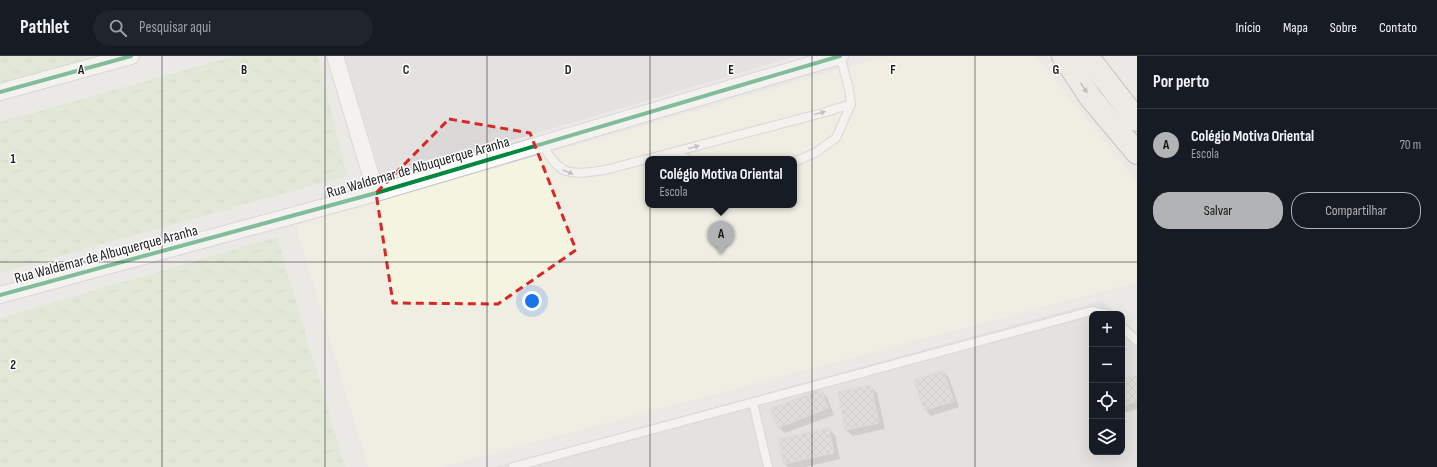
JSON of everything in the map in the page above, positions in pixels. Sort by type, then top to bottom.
[{"type":"main road","points":[[1063,56],[1090,97],[1137,153]]},
{"type":"main road","points":[[1087,56],[1137,120]]},
{"type":"street","points":[[0,92],[131,56]]},
{"type":"street","points":[[335,56],[376,193]]},
{"type":"street","name":"Rua Waldemar de Albuquerque Aranha","points":[[0,295],[376,193],[840,56]]},
{"type":"lane","points":[[797,161],[815,153],[836,138],[851,104],[849,89],[840,56]]},
{"type":"lane","points":[[660,156],[851,104]]},
{"type":"lane","points":[[542,144],[560,168],[574,174],[605,170],[645,160]]},
{"type":"lane","points":[[676,152],[682,156]]},
{"type":"lane","points":[[513,467],[1089,312]]},
{"type":"lane","points":[[1125,330],[1137,341]]},
{"type":"lane","points":[[753,403],[768,467]]},
{"type":"highlighted area","points":[[449,119],[530,133],[576,250],[498,304],[393,303],[376,193]]},
{"type":"shaded area","points":[[344,56],[797,56],[382,179]]},
{"type":"shaded area","points":[[887,56],[1036,56],[1137,182],[1137,282],[440,467],[368,467],[296,225]]},
{"type":"shaded area","points":[[1102,301],[1113,311],[1089,311],[1089,455],[1125,455],[1125,322],[1137,333],[1137,467],[495,467]]},
{"type":"green space","points":[[0,56],[110,56],[0,87]]},
{"type":"green space","points":[[235,56],[318,56],[347,176],[0,273],[0,122]]},
{"type":"green space","points":[[277,237],[345,467],[0,467],[0,318]]},
{"type":"building","points":[[943,370],[954,401],[924,411],[914,380]]},
{"type":"building","points":[[1137,375],[1137,401],[1125,405],[1125,383],[1125,378]]},
{"type":"building","points":[[871,385],[879,423],[845,430],[838,392]]},
{"type":"building","points":[[821,389],[828,408],[778,428],[770,409]]},
{"type":"building","points":[[829,428],[834,453],[784,464],[778,439]]},
{"type":"cycle path","points":[[0,92],[131,56]]},
{"type":"cycle path","points":[[0,295],[376,193],[840,56]]},
{"type":"place","name":"Colégio Motiva Oriental","points":[[721,254]]}]
